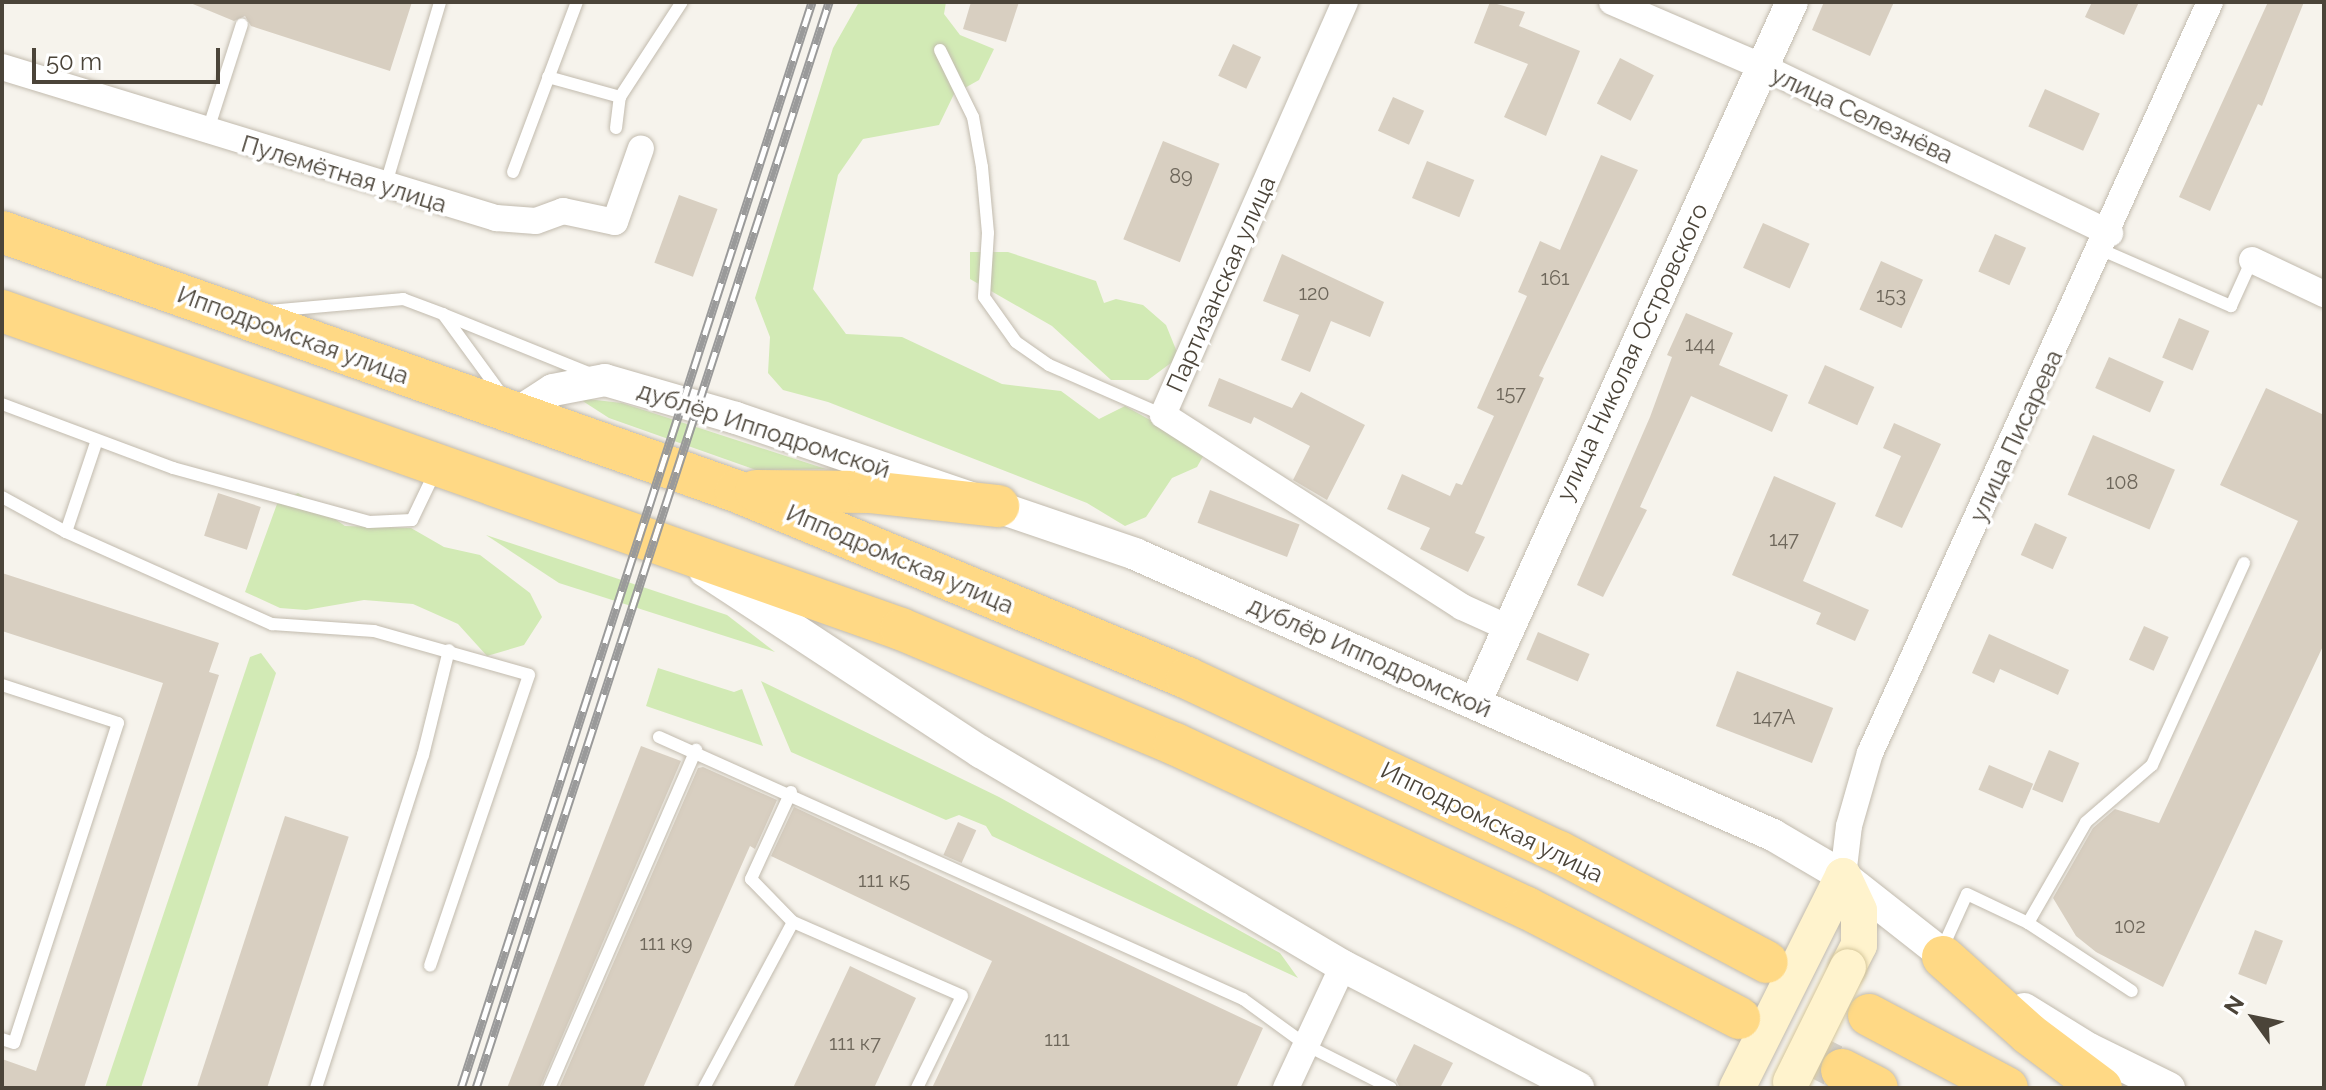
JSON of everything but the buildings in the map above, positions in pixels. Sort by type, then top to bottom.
[{"type":"highway","name":"Ипподромская улица","points":[[2,232],[736,491],[1187,678],[1559,852],[1767,962]]},
{"type":"highway","points":[[2,311],[679,554],[901,629],[1175,744],[1527,908],[1739,1018]]},
{"type":"highway","points":[[736,491],[869,492],[998,506]]},
{"type":"highway","points":[[1942,954],[2029,1034],[2101,1088]]},
{"type":"highway","points":[[1869,1015],[2007,1088]]},
{"type":"main road","points":[[1790,1085],[1859,945],[1859,911],[1843,876]]},
{"type":"main road","name":"улица Писарева","points":[[1737,1088],[1843,876]]},
{"type":"street","name":"Партизанская улица","points":[[1345,2],[1163,415],[1462,607],[1506,627]]},
{"type":"street","name":"улица Селезнёва","points":[[1612,2],[1763,67],[2106,241]]},
{"type":"street","name":"улица Николая Островского","points":[[1475,703],[1506,627],[1792,2]]},
{"type":"street","name":"улица Писарева","points":[[1843,876],[1849,826],[1870,753],[2106,241],[2210,2]]},
{"type":"street","name":"Пулемётная улица","points":[[2,67],[385,188],[496,218],[536,221],[563,211],[615,222],[641,148]]},
{"type":"street","points":[[2252,260],[2324,294]]},
{"type":"street","name":"дублёр Ипподромской","points":[[516,414],[553,390],[605,380],[998,506],[1135,554],[1773,835],[1843,876],[1942,954],[2089,1049],[2169,1088]]},
{"type":"street","points":[[679,554],[981,752],[1343,966],[1578,1088]]},
{"type":"street","points":[[1286,1088],[1343,966]]},
{"type":"lane","points":[[385,188],[440,2]]},
{"type":"lane","points":[[513,172],[577,2]]},
{"type":"lane","points":[[616,128],[620,97],[682,2]]},
{"type":"lane","points":[[207,133],[242,24]]},
{"type":"lane","points":[[940,50],[973,117],[982,167],[988,233],[984,297],[1016,342],[1049,365],[1163,415]]},
{"type":"lane","points":[[548,77],[620,97]]},
{"type":"lane","points":[[2106,241],[2231,306],[2252,260]]},
{"type":"lane","points":[[237,314],[403,299],[605,380]]},
{"type":"lane","points":[[443,314],[516,414]]},
{"type":"lane","points":[[2,404],[172,473],[369,522],[412,520],[438,468]]},
{"type":"lane","points":[[66,532],[96,443]]},
{"type":"lane","points":[[2,497],[66,532],[272,624],[374,631],[529,675],[430,966]]},
{"type":"lane","points":[[2028,923],[2086,822],[2152,765],[2244,563]]},
{"type":"lane","points":[[316,1088],[423,755],[449,650]]},
{"type":"lane","points":[[2,685],[118,723],[14,1043],[2,1039]]},
{"type":"lane","points":[[659,737],[791,792],[1243,999],[1306,1045],[1391,1088]]},
{"type":"lane","points":[[549,1088],[696,750]]},
{"type":"lane","points":[[791,792],[751,879],[793,922],[962,996],[917,1088]]},
{"type":"lane","points":[[1942,954],[1967,894],[2028,923],[2132,991]]},
{"type":"lane","points":[[704,1088],[793,922]]},
{"type":"green space","points":[[859,2],[946,2],[944,14],[960,35],[994,49],[979,80],[954,94],[939,125],[863,139],[838,175],[813,289],[846,334],[902,337],[1002,384],[1061,391],[1099,419],[1125,406],[1206,451],[1197,467],[1172,478],[1146,517],[1125,526],[1087,503],[828,402],[783,390],[768,373],[770,337],[755,298],[833,48]]},
{"type":"green space","points":[[970,252],[1008,252],[1096,281],[1104,303],[1116,299],[1143,305],[1166,325],[1179,357],[1148,380],[1111,380],[1052,326],[970,279]]},
{"type":"green space","points":[[578,398],[622,403],[826,469],[756,470],[609,418]]},
{"type":"green space","points":[[298,493],[345,526],[411,528],[444,547],[480,555],[530,593],[542,617],[524,645],[487,656],[458,624],[413,604],[364,600],[306,610],[280,608],[245,592],[277,504]]},
{"type":"green space","points":[[486,535],[727,615],[775,652],[559,583]]},
{"type":"green space","points":[[261,653],[276,673],[141,1088],[105,1088],[250,657]]},
{"type":"green space","points":[[658,668],[734,692],[742,689],[763,746],[646,706]]},
{"type":"green space","points":[[761,681],[999,797],[1280,953],[1298,978],[992,836],[986,826],[959,815],[946,820],[791,752]]},
{"type":"tunnel","points":[[1739,1018],[1842,1070]]},
{"type":"railway","points":[[461,1088],[812,2]]},
{"type":"railway","points":[[476,1088],[829,2]]}]
